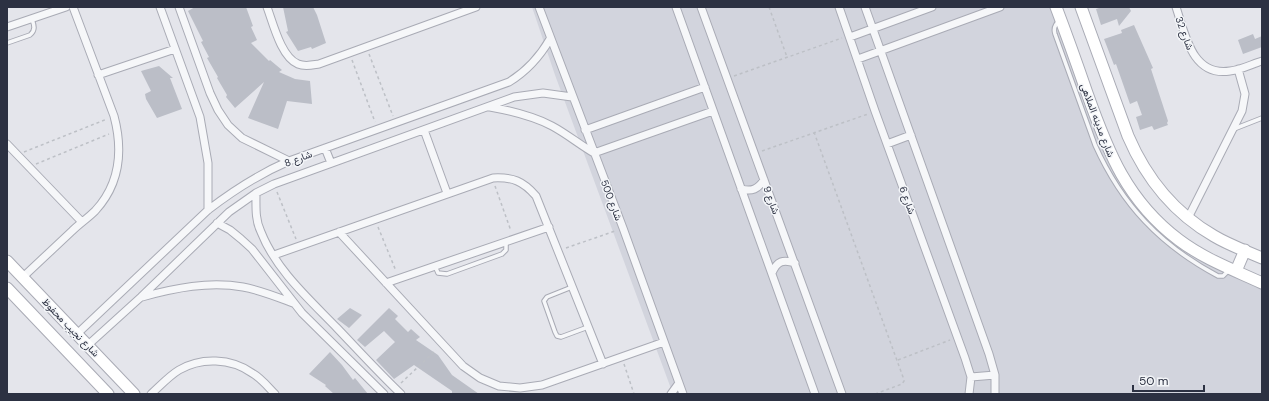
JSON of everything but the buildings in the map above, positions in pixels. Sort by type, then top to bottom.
[{"type":"street","points":[[7,27],[66,7]]},
{"type":"street","points":[[23,277],[95,210],[106,196],[118,165],[118,130],[73,7]]},
{"type":"street","points":[[160,7],[200,117],[208,163],[208,210]]},
{"type":"street","points":[[179,7],[210,93],[218,110],[228,125],[242,138],[289,161]]},
{"type":"street","points":[[267,7],[282,47],[288,57],[297,64],[308,66],[319,64],[476,7]]},
{"type":"street","name":"شارع 500","points":[[539,7],[623,228],[683,394]]},
{"type":"street","points":[[676,7],[815,394]]},
{"type":"street","name":"شارع 9","points":[[701,7],[842,394]]},
{"type":"street","name":"شارع 6","points":[[839,7],[875,111],[958,337],[971,377],[969,394]]},
{"type":"street","points":[[865,7],[989,354],[995,374],[995,394]]},
{"type":"street","points":[[850,36],[932,7]]},
{"type":"street","points":[[858,59],[1000,7]]},
{"type":"street","name":"شارع مدينه الملاهى","points":[[1056,7],[1102,135],[1112,158],[1138,201],[1157,222],[1179,240],[1203,255],[1262,283]]},
{"type":"street","points":[[1082,7],[1134,151],[1159,190],[1188,218],[1214,236],[1262,258]]},
{"type":"street","name":"شارع 32","points":[[1176,7],[1192,54],[1204,66],[1217,71],[1230,71],[1262,61]]},
{"type":"street","name":"شارع 8","points":[[78,334],[208,210],[246,182],[289,161],[509,82],[529,69],[544,50],[550,39]]},
{"type":"street","points":[[98,75],[176,49]]},
{"type":"street","points":[[1188,218],[1242,111],[1245,100],[1244,88],[1238,69]]},
{"type":"street","points":[[585,130],[705,87]]},
{"type":"street","name":"شارع 8","points":[[88,345],[142,297],[229,212],[256,193],[274,184],[514,97],[543,93],[572,97]]},
{"type":"street","points":[[489,107],[537,119],[562,132],[594,153],[713,111]]},
{"type":"street","points":[[424,130],[447,193]]},
{"type":"street","points":[[887,144],[911,135]]},
{"type":"street","points":[[7,144],[82,222]]},
{"type":"street","points":[[325,148],[331,163]]},
{"type":"street","points":[[261,261],[273,254],[493,178],[505,177],[517,180],[528,186],[536,196],[603,364]]},
{"type":"street","points":[[741,189],[748,191],[755,190],[764,180]]},
{"type":"street","points":[[256,193],[257,219],[260,231],[288,276],[398,391]]},
{"type":"street","points":[[217,223],[242,239],[294,303],[384,394]]},
{"type":"street","points":[[386,283],[549,227]]},
{"type":"street","points":[[339,232],[463,366],[480,378],[499,386],[520,388],[542,385],[664,342]]},
{"type":"street","points":[[1233,270],[1245,250]]},
{"type":"street","name":"شارع نجيب محفوظ","points":[[7,261],[134,394]]},
{"type":"street","points":[[772,273],[775,266],[781,262],[788,261],[795,263]]},
{"type":"street","points":[[142,297],[166,290],[217,284],[243,287],[294,303]]},
{"type":"street","name":"شارع نجيب محفوظ","points":[[7,288],[108,394]]},
{"type":"street","points":[[36,319],[50,305]]},
{"type":"street","points":[[151,394],[178,370],[190,365],[216,361],[242,367],[254,373],[275,394]]},
{"type":"street","points":[[971,377],[995,374]]},
{"type":"street","points":[[378,388],[387,380]]},
{"type":"street","points":[[671,394],[679,383]]},
{"type":"lane","points":[[7,43],[33,33],[34,29],[32,19]]},
{"type":"lane","points":[[1233,129],[1262,118]]},
{"type":"lane","points":[[435,266],[438,273],[447,274],[502,254],[506,250],[506,242]]},
{"type":"lane","points":[[572,286],[547,297],[544,301],[555,332],[557,336],[561,337],[588,327]]},
{"type":"path","points":[[769,7],[787,57]]},
{"type":"path","points":[[728,79],[850,36]]},
{"type":"path","points":[[366,47],[396,123]]},
{"type":"path","points":[[350,53],[378,129]]},
{"type":"path","points":[[755,153],[875,111]]},
{"type":"path","points":[[17,155],[114,116]]},
{"type":"path","points":[[29,167],[118,130]]},
{"type":"path","points":[[814,132],[904,381],[902,384],[875,394]]},
{"type":"path","points":[[493,178],[514,239]]},
{"type":"path","points":[[274,184],[299,246]]},
{"type":"path","points":[[375,220],[399,279]]},
{"type":"path","points":[[558,251],[623,228]]},
{"type":"path","points":[[897,360],[958,337]]},
{"type":"path","points":[[398,391],[442,344]]},
{"type":"path","points":[[622,358],[634,394]]},
{"type":"shaded area","points":[[532,7],[1062,7],[1105,125],[1120,161],[1130,178],[1149,203],[1179,236],[1224,263],[1262,280],[1262,394],[673,394],[555,75]]}]
